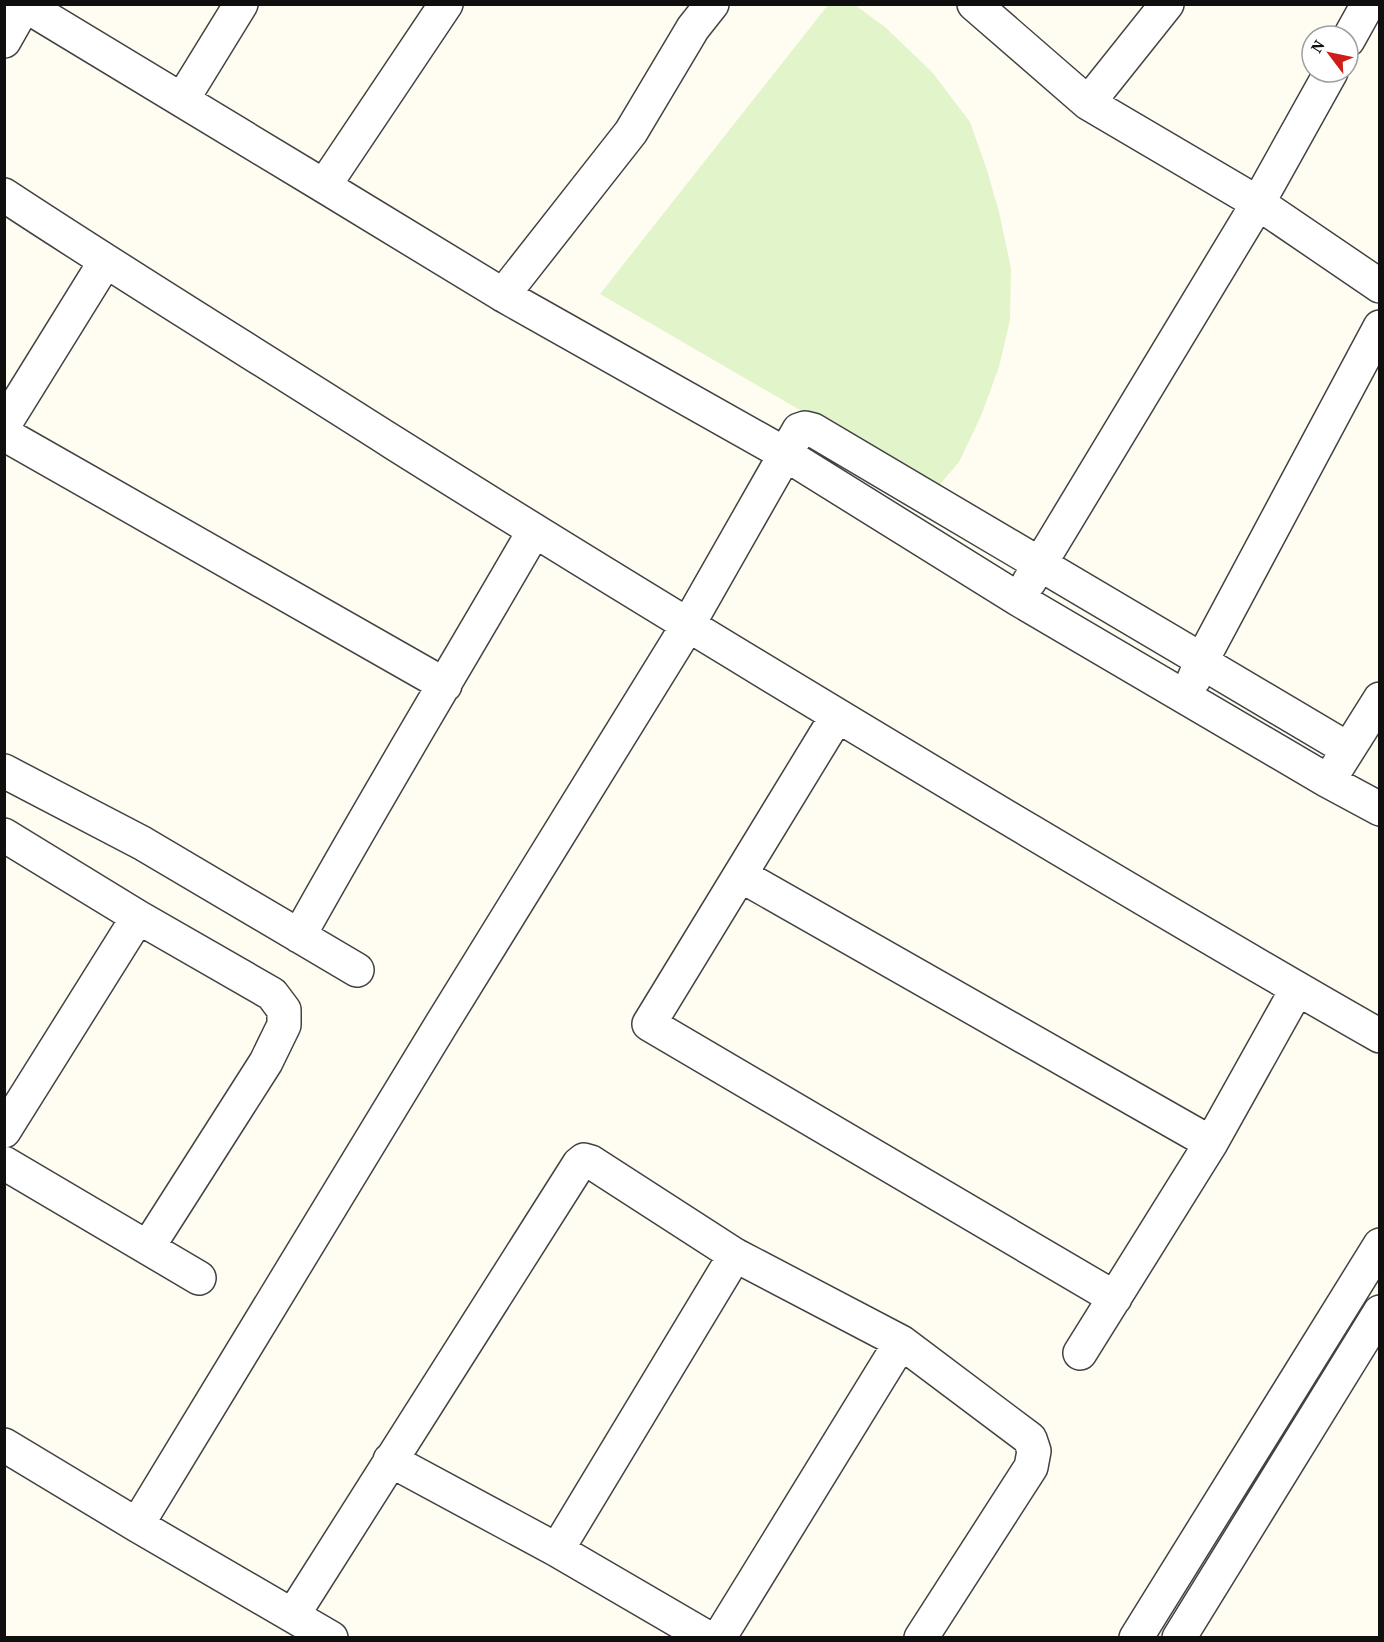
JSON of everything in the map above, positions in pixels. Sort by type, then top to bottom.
[{"type":"street","points":[[182,100],[241,4]]},
{"type":"street","points":[[324,186],[446,4]]},
{"type":"street","points":[[503,296],[632,132],[693,28],[712,4]]},
{"type":"street","points":[[974,4],[1088,103],[1258,203],[1380,286]]},
{"type":"street","points":[[1088,103],[1167,4]]},
{"type":"street","points":[[1357,24],[1368,4]]},
{"type":"street","points":[[4,41],[24,5],[503,296],[785,454],[1018,599],[1328,781],[1380,809]]},
{"type":"street","points":[[1018,599],[1258,203],[1324,84]]},
{"type":"street","points":[[4,195],[105,262],[534,531],[837,716],[1297,990],[1380,1036]]},
{"type":"street","points":[[4,425],[105,262]]},
{"type":"street","points":[[1186,698],[1202,660],[1380,327]]},
{"type":"street","points":[[137,1525],[444,1020],[688,625],[799,430],[805,428],[813,430],[1348,749]]},
{"type":"street","points":[[4,434],[445,685]]},
{"type":"street","points":[[299,936],[357,831],[534,531]]},
{"type":"street","points":[[1328,781],[1380,699]]},
{"type":"street","points":[[837,716],[649,1024],[1114,1298]]},
{"type":"street","points":[[4,771],[142,843],[357,970]]},
{"type":"street","points":[[4,835],[138,917],[272,994],[284,1011],[284,1025],[266,1062],[148,1247]]},
{"type":"street","points":[[740,875],[1211,1143]]},
{"type":"street","points":[[4,1131],[138,917]]},
{"type":"street","points":[[1080,1353],[1211,1143],[1297,990]]},
{"type":"street","points":[[293,1615],[579,1164],[584,1160],[591,1162],[735,1255],[901,1342],[1030,1439],[1034,1450],[1030,1467],[921,1638]]},
{"type":"street","points":[[4,1163],[199,1278]]},
{"type":"street","points":[[1136,1638],[1380,1245]]},
{"type":"street","points":[[556,1550],[735,1255]]},
{"type":"street","points":[[1179,1638],[1380,1312]]},
{"type":"street","points":[[719,1638],[901,1342]]},
{"type":"street","points":[[4,1445],[331,1638]]},
{"type":"street","points":[[390,1460],[556,1550],[708,1638]]},
{"type":"green space","points":[[828,5],[855,5],[885,27],[932,72],[970,122],[999,212],[1011,268],[1010,320],[999,367],[981,416],[959,462],[936,489],[600,294]]}]
